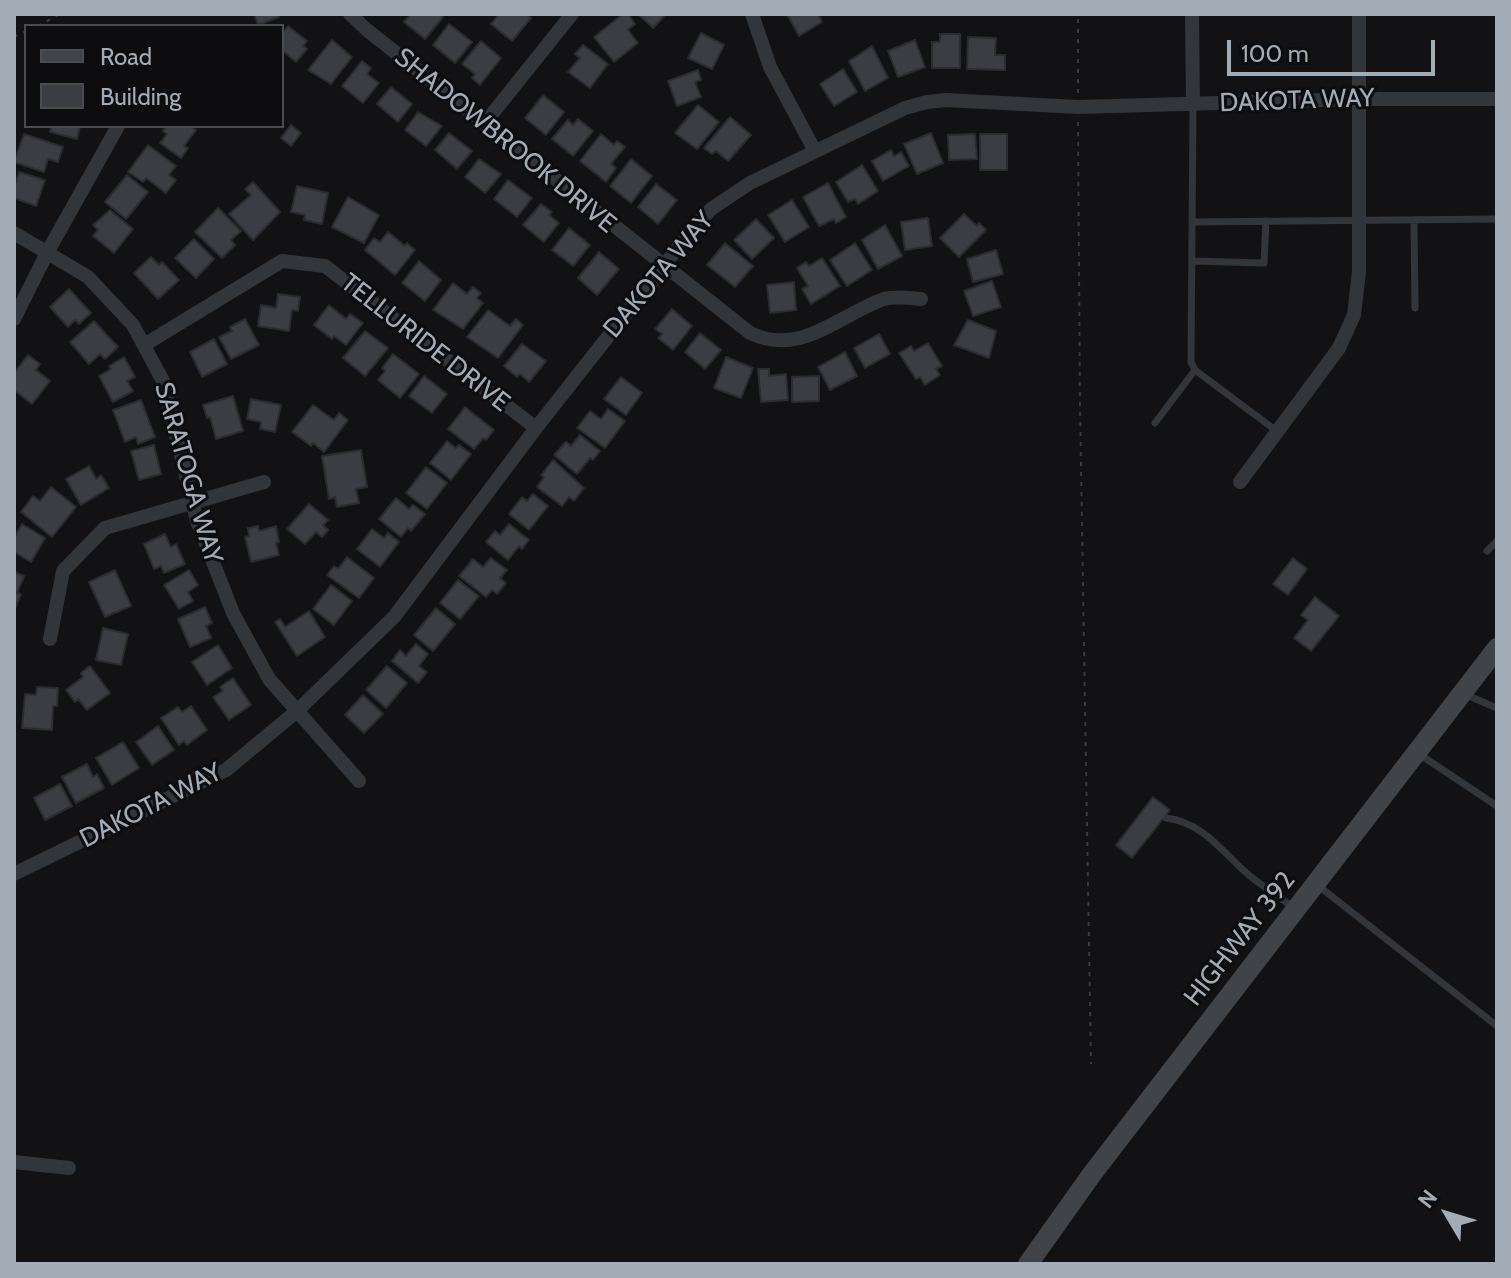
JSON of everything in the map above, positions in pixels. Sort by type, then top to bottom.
[{"type":"main road","name":"HIGHWAY 392","points":[[1028,1264],[1092,1174],[1497,648]]},
{"type":"street","name":"SHADOWBROOK DRIVE","points":[[350,14],[662,266],[750,333],[766,341],[799,339],[887,298],[921,299]]},
{"type":"street","points":[[484,124],[572,14]]},
{"type":"street","points":[[752,14],[770,67],[815,151]]},
{"type":"street","points":[[1192,14],[1193,105]]},
{"type":"street","points":[[1240,482],[1339,348],[1354,315],[1359,272],[1359,14]]},
{"type":"street","name":"DAKOTA WAY","points":[[14,874],[226,770],[297,711],[394,617],[662,266],[711,209],[750,183],[905,108],[927,102],[1009,101],[1078,107],[1359,99],[1497,99]]},
{"type":"street","points":[[14,319],[117,128]]},
{"type":"street","name":"SARATOGA WAY","points":[[14,233],[88,277],[133,325],[163,381],[193,501],[233,613],[269,679],[359,781]]},
{"type":"street","name":"TELLURIDE DRIVE","points":[[144,345],[282,261],[325,266],[536,428]]},
{"type":"street","points":[[50,639],[63,571],[105,528],[264,482]]},
{"type":"street","points":[[14,1162],[69,1168]]},
{"type":"lane","points":[[1193,105],[1191,362],[1195,370],[1278,432]]},
{"type":"lane","points":[[1192,222],[1497,219]]},
{"type":"lane","points":[[1414,220],[1415,308]]},
{"type":"lane","points":[[1192,261],[1264,263],[1266,221]]},
{"type":"lane","points":[[1155,423],[1195,370]]},
{"type":"lane","points":[[1487,551],[1497,541]]},
{"type":"lane","points":[[1462,693],[1497,708]]},
{"type":"lane","points":[[1416,753],[1497,806]]},
{"type":"lane","points":[[1166,818],[1184,820],[1228,853],[1243,870],[1296,909]]},
{"type":"lane","points":[[1316,884],[1497,1026]]},
{"type":"path","points":[[42,24],[60,14]]},
{"type":"path","points":[[1078,14],[1078,94]]},
{"type":"path","points":[[1077,120],[1091,1064]]},
{"type":"building","points":[[254,14],[278,14],[279,17],[258,24]]},
{"type":"building","points":[[411,14],[439,14],[443,17],[425,39],[404,22]]},
{"type":"building","points":[[499,14],[527,14],[531,18],[512,41],[491,24]]},
{"type":"building","points":[[623,14],[628,14],[635,24],[628,30],[638,43],[614,62],[594,37]]},
{"type":"building","points":[[638,14],[666,14],[653,28]]},
{"type":"building","points":[[787,14],[818,14],[822,22],[799,36]]},
{"type":"building","points":[[449,24],[472,42],[455,63],[433,45]]},
{"type":"building","points":[[288,26],[307,41],[303,46],[307,49],[296,62],[284,52],[284,31]]},
{"type":"building","points":[[701,33],[724,45],[712,69],[688,58]]},
{"type":"building","points":[[940,34],[960,34],[960,68],[932,68],[932,42],[940,42]]},
{"type":"building","points":[[968,37],[996,38],[995,55],[1005,55],[1005,70],[967,69]]},
{"type":"building","points":[[332,40],[352,57],[331,84],[308,70]]},
{"type":"building","points":[[915,40],[925,67],[898,77],[888,51]]},
{"type":"building","points":[[481,41],[501,58],[480,85],[472,78],[475,74],[462,64]]},
{"type":"building","points":[[583,45],[608,64],[590,88],[568,72],[580,58],[575,54]]},
{"type":"building","points":[[872,46],[888,78],[865,91],[849,61]]},
{"type":"building","points":[[362,61],[371,68],[367,74],[379,83],[363,103],[342,86]]},
{"type":"building","points":[[843,69],[857,92],[834,106],[820,84]]},
{"type":"building","points":[[698,70],[701,80],[695,82],[701,97],[677,106],[668,81]]},
{"type":"building","points":[[391,87],[412,104],[398,122],[377,104]]},
{"type":"building","points":[[543,95],[564,112],[546,135],[525,118]]},
{"type":"building","points":[[698,105],[719,122],[697,149],[675,133]]},
{"type":"building","points":[[418,112],[442,126],[426,146],[405,130]]},
{"type":"building","points":[[730,117],[751,135],[728,161],[716,151],[712,154],[704,148]]},
{"type":"building","points":[[578,119],[593,131],[573,156],[552,139],[568,120],[573,125]]},
{"type":"building","points":[[291,125],[301,133],[291,146],[281,138]]},
{"type":"building","points":[[51,128],[80,128],[77,139],[50,132]]},
{"type":"building","points":[[165,128],[196,130],[184,146],[188,148],[181,158],[160,143],[167,134],[163,131]]},
{"type":"building","points":[[449,133],[472,151],[457,169],[435,150]]},
{"type":"building","points":[[931,133],[943,163],[917,174],[904,144]]},
{"type":"building","points":[[24,134],[63,147],[58,162],[48,159],[44,172],[14,162]]},
{"type":"building","points":[[601,134],[614,145],[617,141],[625,147],[611,164],[616,168],[606,182],[580,161]]},
{"type":"building","points":[[975,134],[977,159],[949,160],[948,135]]},
{"type":"building","points":[[980,134],[1007,134],[1007,170],[980,170]]},
{"type":"building","points":[[148,145],[176,166],[169,175],[176,180],[166,193],[146,178],[143,182],[128,172]]},
{"type":"building","points":[[891,150],[894,156],[901,152],[909,166],[883,181],[872,161]]},
{"type":"building","points":[[479,159],[501,174],[485,193],[465,177]]},
{"type":"building","points":[[631,159],[652,176],[631,203],[610,186]]},
{"type":"building","points":[[862,165],[878,191],[858,204],[855,199],[848,202],[836,182]]},
{"type":"building","points":[[19,172],[45,180],[36,206],[14,198]]},
{"type":"building","points":[[127,175],[148,192],[126,219],[105,202]]},
{"type":"building","points":[[508,180],[532,198],[517,217],[494,199]]},
{"type":"building","points":[[253,182],[280,212],[253,240],[229,214],[251,195],[245,189]]},
{"type":"building","points":[[828,183],[846,217],[836,223],[834,219],[819,226],[803,197]]},
{"type":"building","points":[[656,184],[677,200],[658,224],[638,207]]},
{"type":"building","points":[[297,186],[328,193],[322,224],[304,220],[305,215],[291,212]]},
{"type":"building","points":[[348,197],[379,215],[364,243],[332,227]]},
{"type":"building","points":[[792,200],[809,227],[785,242],[768,215]]},
{"type":"building","points":[[541,204],[552,212],[549,215],[559,223],[544,242],[523,225]]},
{"type":"building","points":[[218,208],[241,231],[231,240],[235,245],[222,258],[195,232]]},
{"type":"building","points":[[110,210],[133,229],[114,253],[93,236],[98,230],[93,225]]},
{"type":"building","points":[[964,214],[986,230],[959,257],[940,238]]},
{"type":"building","points":[[928,218],[932,246],[905,250],[901,222]]},
{"type":"building","points":[[756,219],[774,238],[752,259],[734,240]]},
{"type":"building","points":[[885,225],[902,256],[878,269],[862,240]]},
{"type":"building","points":[[569,228],[590,245],[573,266],[552,250]]},
{"type":"building","points":[[388,232],[415,250],[395,275],[365,250],[374,238],[380,242]]},
{"type":"building","points":[[194,239],[214,259],[196,278],[175,258]]},
{"type":"building","points":[[725,243],[753,266],[735,287],[707,265]]},
{"type":"building","points":[[855,243],[872,270],[847,286],[830,260]]},
{"type":"building","points":[[996,250],[1003,274],[973,282],[967,259]]},
{"type":"building","points":[[599,252],[619,269],[597,295],[578,278]]},
{"type":"building","points":[[151,257],[159,265],[162,262],[179,280],[158,299],[134,273]]},
{"type":"building","points":[[822,258],[840,286],[811,304],[802,289],[808,286],[797,268],[806,262],[809,266]]},
{"type":"building","points":[[419,261],[441,280],[425,301],[402,283]]},
{"type":"building","points":[[992,281],[1001,307],[973,316],[964,291]]},
{"type":"building","points":[[794,282],[796,310],[770,313],[767,285]]},
{"type":"building","points":[[453,283],[467,294],[473,287],[481,293],[477,298],[483,303],[463,329],[433,310]]},
{"type":"building","points":[[69,289],[91,313],[79,324],[75,320],[68,327],[50,307]]},
{"type":"building","points":[[278,294],[300,297],[298,311],[292,310],[289,331],[258,326],[261,305],[276,308]]},
{"type":"building","points":[[329,305],[346,319],[350,314],[363,323],[346,345],[314,325]]},
{"type":"building","points":[[672,309],[692,326],[673,350],[658,338],[662,334],[655,329]]},
{"type":"building","points":[[488,310],[510,326],[516,319],[523,325],[498,358],[467,337]]},
{"type":"building","points":[[245,319],[259,345],[231,359],[219,337],[232,331],[230,327]]},
{"type":"building","points":[[968,320],[996,331],[989,358],[954,345]]},
{"type":"building","points":[[94,321],[118,347],[105,359],[100,354],[89,364],[70,342]]},
{"type":"building","points":[[365,331],[388,348],[365,376],[343,358]]},
{"type":"building","points":[[700,333],[721,350],[705,369],[685,352]]},
{"type":"building","points":[[879,334],[890,354],[865,368],[854,348]]},
{"type":"building","points":[[214,339],[227,364],[202,377],[190,352]]},
{"type":"building","points":[[928,343],[942,366],[936,369],[940,375],[925,385],[920,377],[916,379],[899,353],[911,346],[914,351]]},
{"type":"building","points":[[522,344],[546,361],[529,382],[504,366]]},
{"type":"building","points":[[845,352],[857,376],[830,390],[818,367]]},
{"type":"building","points":[[393,354],[419,374],[400,398],[378,380],[385,371],[382,368]]},
{"type":"building","points":[[28,355],[40,364],[36,370],[50,381],[32,404],[14,390],[14,373]]},
{"type":"building","points":[[124,357],[135,377],[127,381],[133,391],[113,402],[99,376]]},
{"type":"building","points":[[726,357],[753,368],[741,398],[714,388]]},
{"type":"building","points":[[758,369],[769,369],[769,376],[786,374],[788,400],[761,402]]},
{"type":"building","points":[[424,376],[447,394],[432,413],[409,396]]},
{"type":"building","points":[[819,376],[819,401],[792,402],[792,377]]},
{"type":"building","points":[[621,377],[642,393],[626,415],[604,399]]},
{"type":"building","points":[[233,396],[243,431],[216,439],[203,405]]},
{"type":"building","points":[[251,399],[281,405],[275,432],[260,429],[261,422],[247,419]]},
{"type":"building","points":[[141,400],[155,437],[138,444],[136,437],[125,442],[113,410]]},
{"type":"building","points":[[313,405],[334,420],[339,413],[348,420],[324,452],[292,432]]},
{"type":"building","points":[[465,407],[494,430],[474,449],[448,429]]},
{"type":"building","points":[[608,409],[625,421],[605,448],[577,428],[590,411],[601,419]]},
{"type":"building","points":[[580,435],[600,451],[577,474],[554,455],[566,442],[571,446]]},
{"type":"building","points":[[447,441],[471,454],[451,480],[430,463]]},
{"type":"building","points":[[154,445],[161,474],[139,480],[131,451]]},
{"type":"building","points":[[361,450],[367,487],[356,489],[359,503],[337,507],[335,497],[329,499],[322,456]]},
{"type":"building","points":[[553,460],[584,488],[574,501],[569,497],[562,506],[537,487],[544,477],[541,475]]},
{"type":"building","points":[[89,466],[96,479],[101,475],[109,488],[81,505],[66,479]]},
{"type":"building","points":[[426,467],[447,483],[427,509],[406,493]]},
{"type":"building","points":[[51,487],[76,507],[52,537],[21,512],[33,496],[40,501]]},
{"type":"building","points":[[533,494],[548,506],[529,530],[509,514],[522,497],[527,501]]},
{"type":"building","points":[[396,498],[409,509],[413,505],[425,514],[411,531],[408,528],[401,537],[379,519]]},
{"type":"building","points":[[309,504],[328,520],[323,525],[328,530],[322,537],[316,532],[305,544],[287,529]]},
{"type":"building","points":[[22,524],[45,538],[31,562],[14,552],[14,538]]},
{"type":"building","points":[[509,524],[529,540],[522,549],[519,546],[508,560],[486,542],[495,531],[500,535]]},
{"type":"building","points":[[258,526],[259,531],[276,526],[279,555],[251,562],[245,537],[249,536],[248,528]]},
{"type":"building","points":[[372,529],[384,538],[388,533],[399,542],[380,567],[357,549]]},
{"type":"building","points":[[165,534],[171,547],[176,544],[185,564],[164,573],[161,566],[154,569],[144,544]]},
{"type":"building","points":[[347,557],[374,578],[359,598],[327,575],[334,566],[338,569]]},
{"type":"building","points":[[491,558],[507,570],[500,578],[506,583],[497,594],[492,590],[486,597],[459,576],[473,559],[483,567]]},
{"type":"building","points":[[1293,558],[1307,569],[1288,595],[1273,584]]},
{"type":"building","points":[[115,570],[131,606],[105,617],[89,582]]},
{"type":"building","points":[[189,570],[198,585],[188,592],[193,601],[179,609],[164,585]]},
{"type":"building","points":[[14,572],[24,576],[14,611]]},
{"type":"building","points":[[458,580],[479,596],[460,619],[440,603]]},
{"type":"building","points":[[331,585],[352,601],[334,625],[313,609]]},
{"type":"building","points":[[1315,597],[1339,616],[1311,651],[1294,638],[1308,620],[1301,615]]},
{"type":"building","points":[[205,607],[212,623],[206,626],[211,638],[190,647],[178,619]]},
{"type":"building","points":[[436,608],[455,624],[433,651],[414,635]]},
{"type":"building","points":[[309,611],[325,637],[297,656],[275,622],[280,619],[285,627]]},
{"type":"building","points":[[103,628],[128,634],[121,665],[96,660]]},
{"type":"building","points":[[416,644],[428,654],[419,666],[427,672],[418,683],[392,661],[400,650],[406,656]]},
{"type":"building","points":[[218,645],[232,668],[207,685],[192,662]]},
{"type":"building","points":[[90,666],[110,693],[87,710],[78,699],[75,702],[66,690],[83,677],[81,673]]},
{"type":"building","points":[[387,666],[407,683],[386,708],[366,690]]},
{"type":"building","points":[[233,678],[251,705],[229,720],[213,697],[223,691],[220,687]]},
{"type":"building","points":[[37,687],[58,688],[57,706],[53,706],[52,730],[22,728],[25,694],[36,695]]},
{"type":"building","points":[[363,695],[383,714],[364,733],[345,715]]},
{"type":"building","points":[[191,706],[207,730],[187,745],[184,741],[179,745],[161,718],[178,707],[182,712]]},
{"type":"building","points":[[158,726],[174,750],[152,765],[136,742]]},
{"type":"building","points":[[123,742],[139,768],[112,785],[96,758]]},
{"type":"building","points":[[87,764],[93,777],[97,774],[104,788],[76,803],[62,777]]},
{"type":"building","points":[[60,784],[72,806],[45,820],[34,798]]},
{"type":"building","points":[[1153,797],[1170,810],[1132,858],[1116,845]]}]
